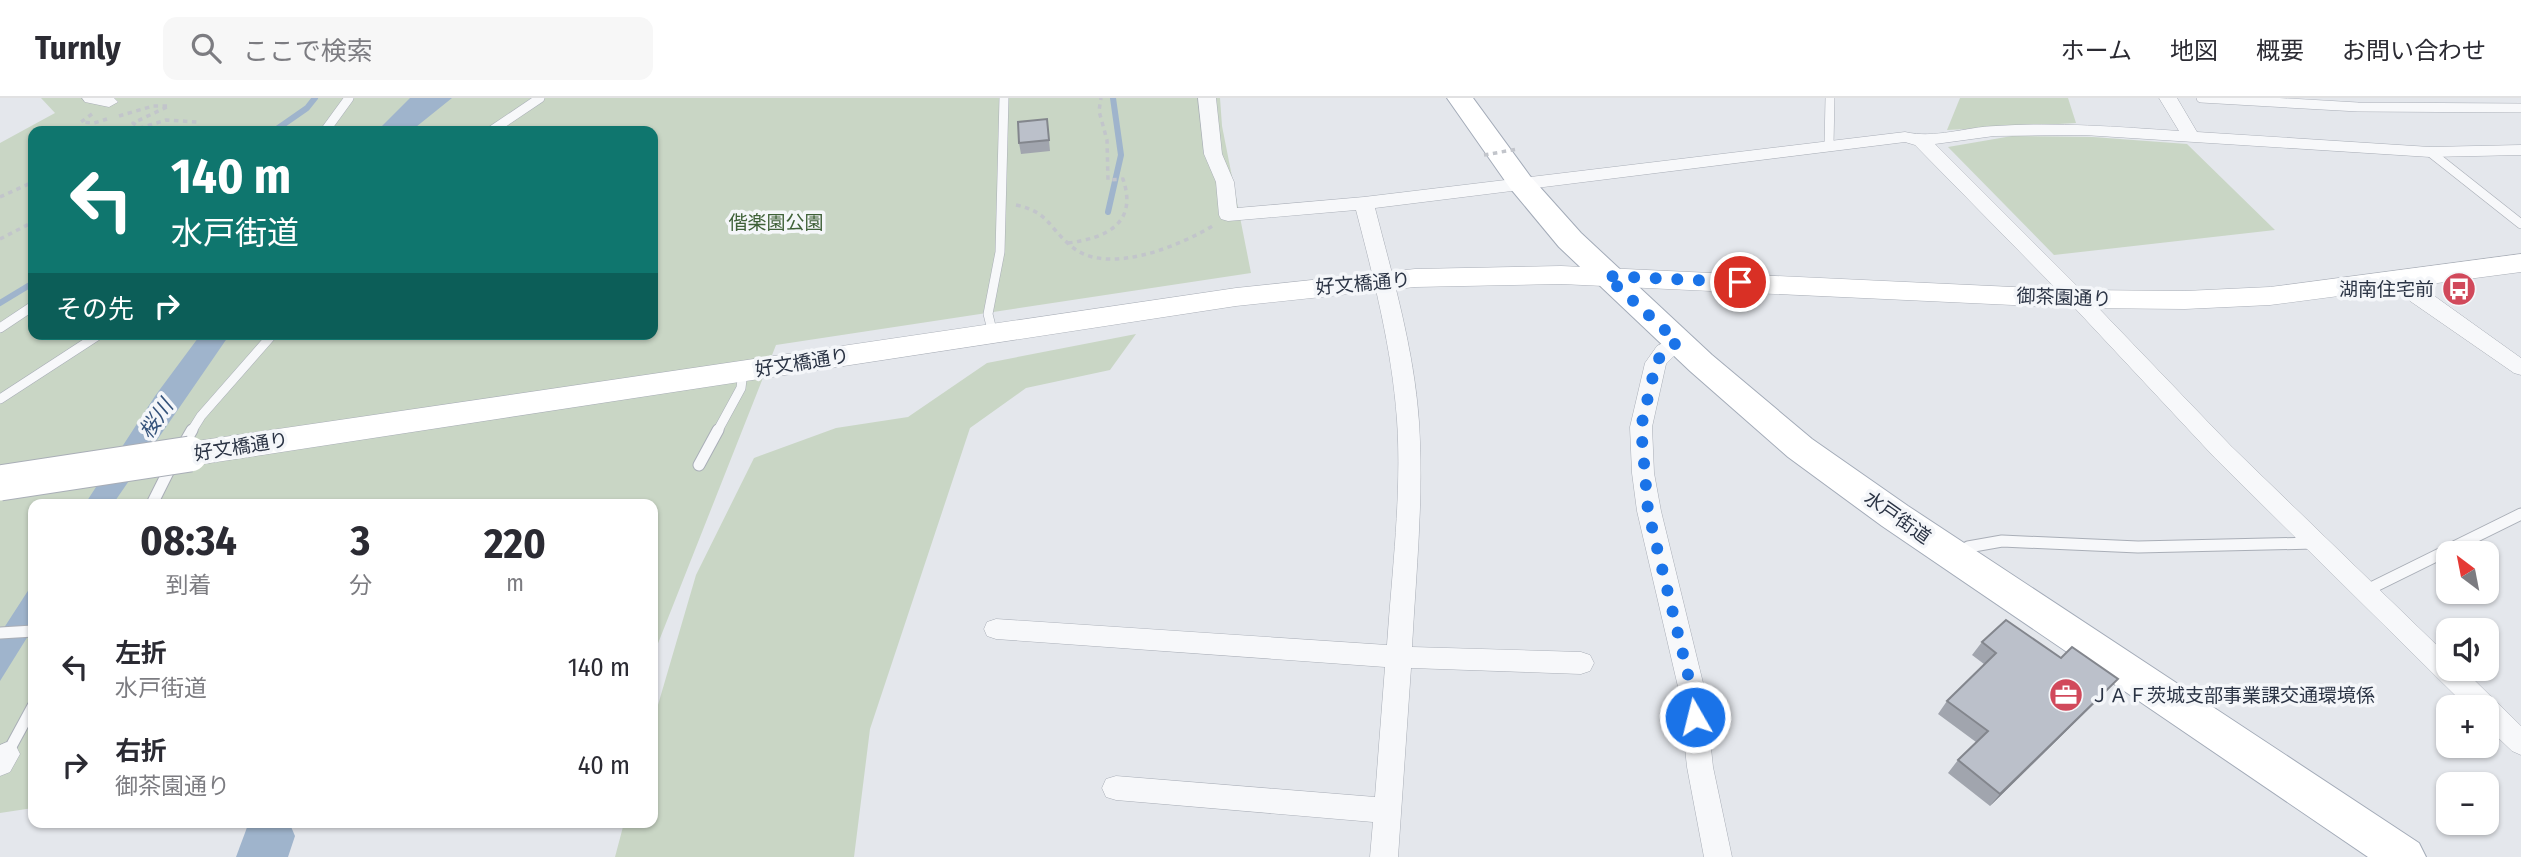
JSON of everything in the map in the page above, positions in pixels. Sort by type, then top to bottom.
[{"type":"main road","name":"水戸街道","points":[[1460,98],[1520,182],[1559,228],[1606,276],[1678,342],[1800,447],[1964,562],[2404,857]]},
{"type":"street","points":[[91,98],[109,102]]},
{"type":"street","points":[[1207,98],[1213,154],[1225,182],[1228,215],[1364,202],[1829,145],[1905,137],[1921,141],[1994,131],[2084,130],[2430,152],[2521,150]]},
{"type":"street","points":[[2168,98],[2191,136]]},
{"type":"street","points":[[1921,141],[2078,299],[2222,452],[2472,695]]},
{"type":"street","points":[[1364,202],[1385,280],[1406,407],[1410,459],[1384,857]]},
{"type":"street","name":"御茶園通り","points":[[1606,276],[2078,299],[2185,300],[2270,296],[2521,263]]},
{"type":"street","name":"好文橋通り","points":[[0,483],[1236,297],[1385,280],[1517,275],[1606,276]]},
{"type":"street","points":[[2398,280],[2521,368]]},
{"type":"street","points":[[1678,342],[1664,351],[1656,363],[1641,427],[1643,473],[1648,511],[1692,691],[1700,767],[1718,857]]},
{"type":"street","points":[[996,628],[1399,657],[1581,663]]},
{"type":"street","points":[[2499,722],[2521,743]]},
{"type":"street","points":[[1116,788],[1388,811]]},
{"type":"lane","points":[[330,126],[349,98]]},
{"type":"lane","points":[[498,126],[540,98]]},
{"type":"lane","points":[[993,334],[988,314],[1000,252],[1004,98]]},
{"type":"lane","points":[[1829,145],[1830,98]]},
{"type":"lane","points":[[2201,98],[2358,107],[2521,108]]},
{"type":"lane","points":[[2430,152],[2521,224]]},
{"type":"lane","points":[[0,328],[28,309]]},
{"type":"lane","points":[[0,399],[91,340]]},
{"type":"lane","points":[[154,499],[163,478],[201,416],[268,340]]},
{"type":"lane","points":[[699,465],[740,388],[743,371]]},
{"type":"lane","points":[[2365,591],[2521,514]]},
{"type":"lane","points":[[1964,562],[1968,547],[2002,541],[2138,547],[2316,543]]},
{"type":"lane","points":[[0,633],[28,631]]},
{"type":"lane","points":[[4,759],[28,715]]},
{"type":"path","points":[[1068,243],[1085,242],[1103,234],[1121,221],[1130,209],[1129,191],[1123,179],[1108,180],[1109,150],[1099,119],[1098,106],[1101,98]]},
{"type":"path","points":[[109,102],[81,122],[94,123],[153,106],[169,106],[133,123],[137,126]]},
{"type":"path","points":[[146,126],[166,120],[197,122],[197,126]]},
{"type":"path","points":[[1484,155],[1518,149]]},
{"type":"path","points":[[0,197],[28,184]]},
{"type":"path","points":[[1001,203],[1027,206],[1045,214],[1068,243],[1083,255],[1110,258],[1144,255],[1203,233],[1228,215]]},
{"type":"path","points":[[0,239],[28,225]]},
{"type":"green space","name":"偕楽園公園","points":[[41,98],[1220,98],[1222,126],[1251,273],[776,345],[658,643],[658,499],[28,499],[28,809],[0,813],[0,143],[28,128],[28,340],[658,340],[658,126],[31,126],[55,113]]},
{"type":"green space","points":[[1960,98],[2068,98],[2076,123],[1947,130]]},
{"type":"green space","points":[[2012,136],[2093,137],[2187,144],[2275,230],[2054,255],[1948,147]]},
{"type":"green space","points":[[1136,334],[1110,370],[1026,388],[970,428],[870,729],[854,857],[615,857],[623,828],[658,828],[658,705],[696,575],[754,458],[836,428],[908,417],[987,363]]},
{"type":"water","points":[[410,98],[452,98],[417,126],[382,126]]},
{"type":"water","name":"桜川","points":[[197,340],[226,340],[116,499],[88,499],[155,396]]},
{"type":"water","points":[[28,591],[28,636],[0,681],[0,634]]},
{"type":"building","points":[[1047,119],[1049,140],[1019,143],[1018,122]]},
{"type":"building","points":[[2006,620],[2061,658],[2072,647],[2118,679],[2000,794],[1958,760],[1988,731],[1947,701],[1996,653],[1982,642]]},
{"type":"waterway","points":[[281,126],[307,108],[315,98]]},
{"type":"waterway","points":[[1108,212],[1121,155],[1113,98]]},
{"type":"waterway","points":[[0,303],[28,286]]},
{"type":"waterway","points":[[262,857],[269,836]]},
{"type":"place","name":"湖南住宅前","points":[[2459,289]]},
{"type":"place","name":"ＪＡＦ茨城支部事業課交通環境係","points":[[2066,695]]},
{"type":"route","points":[[1695,717],[1692,691],[1648,511],[1643,473],[1641,427],[1656,363],[1664,351],[1678,342],[1606,276],[1740,282]]}]
